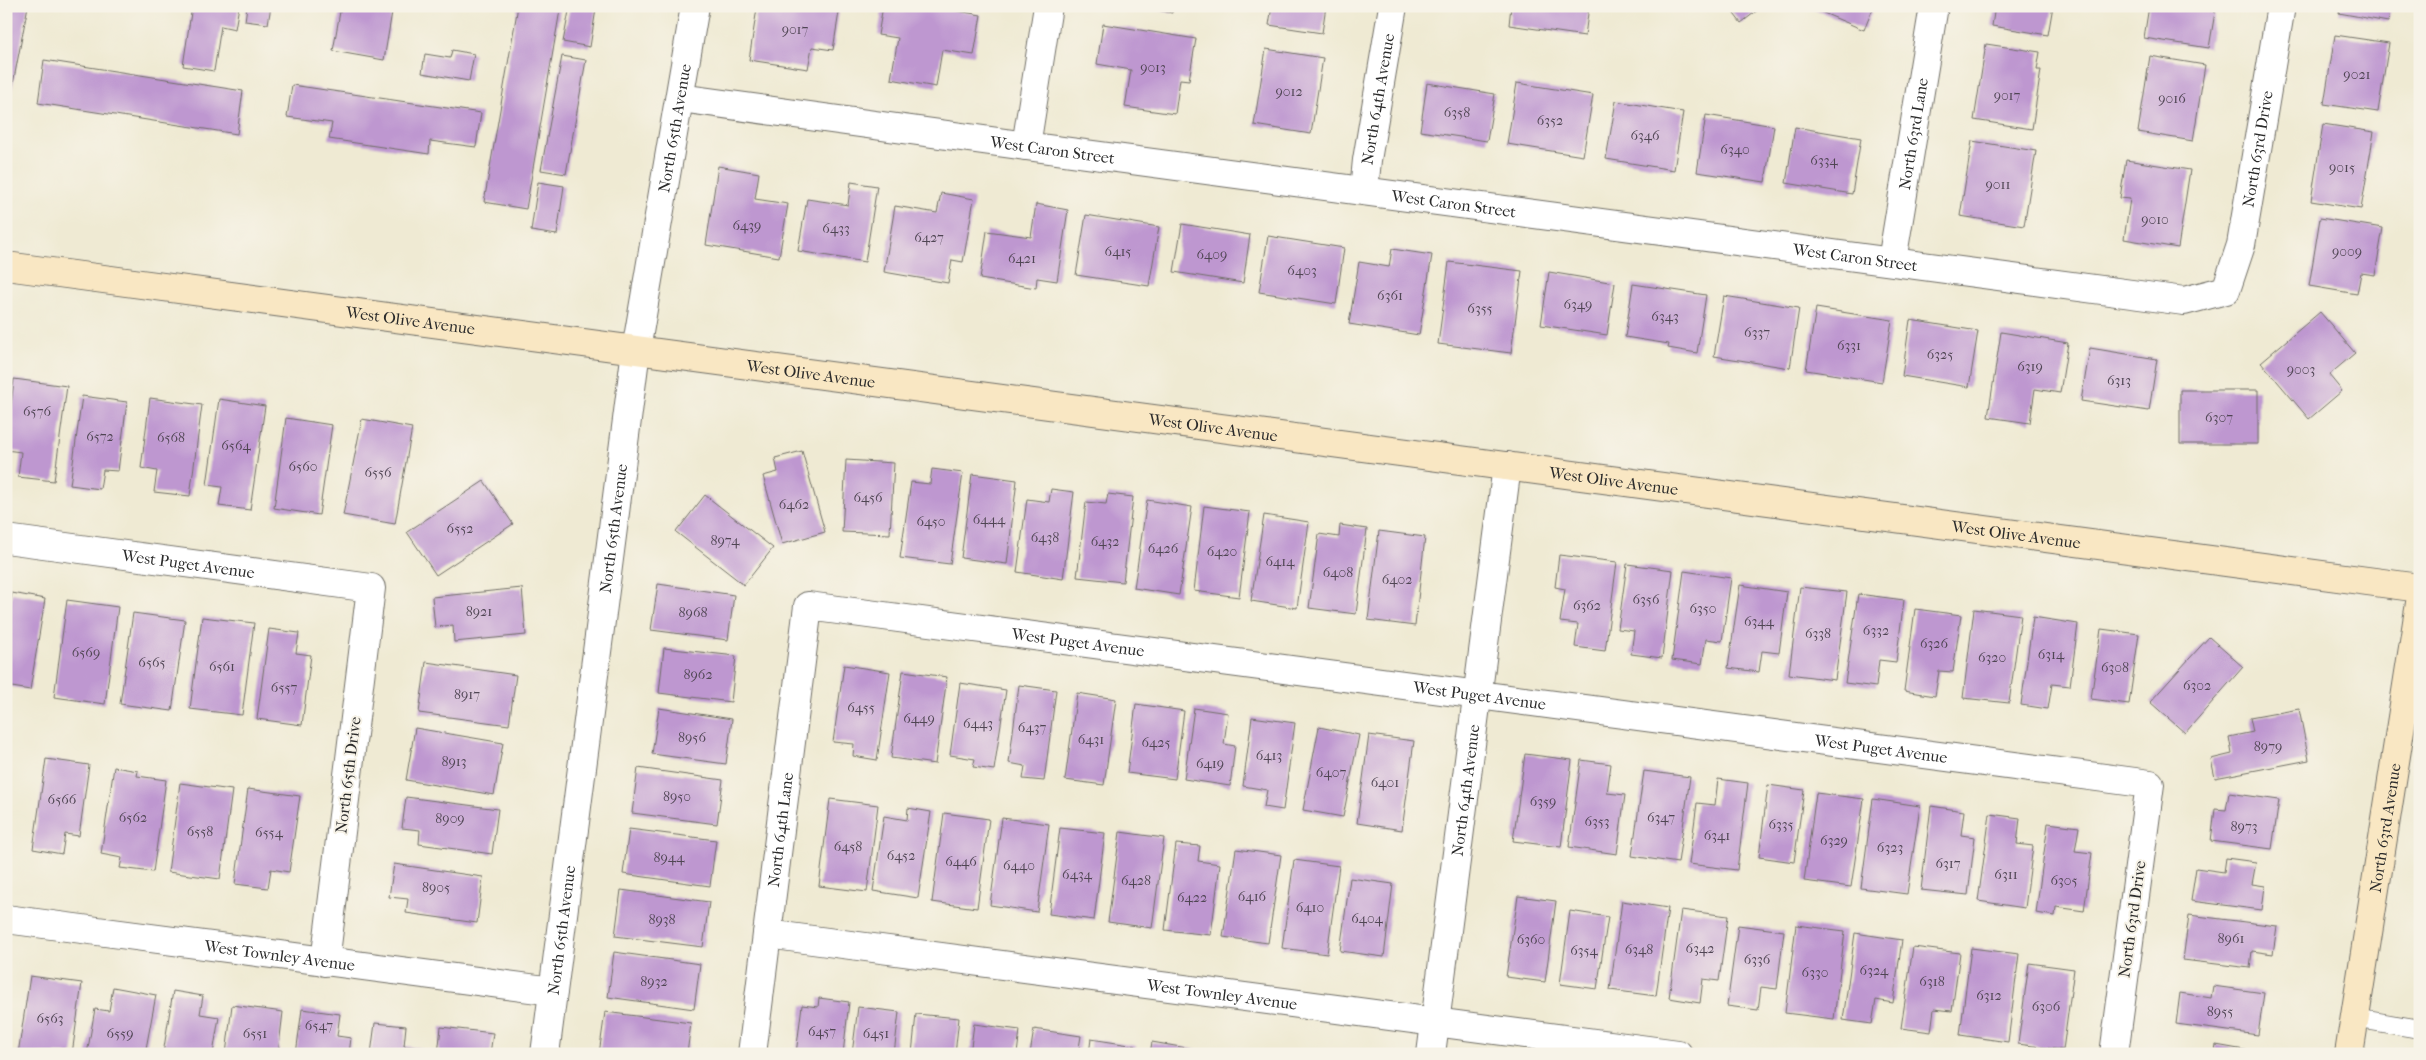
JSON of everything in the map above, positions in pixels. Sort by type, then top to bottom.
[{"type":"main road","name":"West Olive Avenue","points":[[6,266],[2420,588]]},
{"type":"main road","name":"North 63rd Avenue","points":[[2348,1054],[2420,603]]},
{"type":"street","name":"North 65th Avenue","points":[[545,1054],[636,350],[695,6]]},
{"type":"street","points":[[1026,146],[1048,6]]},
{"type":"street","name":"North 64th Avenue","points":[[1364,190],[1393,6]]},
{"type":"street","name":"North 63rd Lane","points":[[1892,261],[1934,6]]},
{"type":"street","name":"North 63rd Drive","points":[[2226,290],[2241,245],[2281,6]]},
{"type":"street","name":"West Caron Street","points":[[680,98],[2184,301],[2226,290]]},
{"type":"street","name":"North 64th Avenue","points":[[1431,1054],[1507,466]]},
{"type":"street","name":"West Puget Avenue","points":[[6,539],[371,588]]},
{"type":"street","name":"North 65th Drive","points":[[325,962],[371,588]]},
{"type":"street","name":"West Puget Avenue","points":[[808,606],[2150,784]]},
{"type":"street","name":"North 64th Lane","points":[[752,1054],[808,606]]},
{"type":"street","name":"North 63rd Drive","points":[[2114,1054],[2150,784]]},
{"type":"street","name":"West Townley Avenue","points":[[6,918],[553,991]]},
{"type":"street","name":"West Townley Avenue","points":[[767,934],[1678,1054]]},
{"type":"lane","points":[[2354,1018],[2420,1029]]},
{"type":"building","points":[[6,6],[28,6],[7,115],[6,115]]},
{"type":"building","points":[[192,6],[239,6],[235,29],[221,26],[214,71],[183,66]]},
{"type":"building","points":[[247,6],[271,6],[268,24],[245,21]]},
{"type":"building","points":[[341,6],[393,6],[384,60],[333,51]]},
{"type":"building","points":[[518,6],[538,6],[560,10],[526,209],[484,202]]},
{"type":"building","points":[[570,6],[596,9],[590,47],[563,42]]},
{"type":"building","points":[[773,6],[820,6],[820,9],[839,12],[833,50],[812,47],[808,69],[749,60],[757,8],[772,10]]},
{"type":"building","points":[[883,6],[929,6],[981,15],[974,55],[942,50],[936,87],[891,79],[898,38],[878,35]]},
{"type":"building","points":[[1138,6],[1173,6],[1172,13]]},
{"type":"building","points":[[1272,6],[1326,6],[1322,33],[1269,25]]},
{"type":"building","points":[[1511,6],[1589,6],[1585,36],[1509,25]]},
{"type":"building","points":[[1728,6],[1763,6],[1741,23]]},
{"type":"building","points":[[1807,6],[1874,6],[1864,30]]},
{"type":"building","points":[[1995,6],[2053,6],[2048,35],[1992,26]]},
{"type":"building","points":[[2149,6],[2216,6],[2209,48],[2144,38]]},
{"type":"building","points":[[2341,6],[2391,6],[2388,22],[2339,13]]},
{"type":"building","points":[[1103,24],[1196,39],[1189,80],[1180,79],[1175,114],[1125,107],[1131,70],[1097,64]]},
{"type":"building","points":[[2335,35],[2389,43],[2378,112],[2324,104]]},
{"type":"building","points":[[1986,44],[2040,52],[2037,70],[2041,70],[2032,129],[1974,120]]},
{"type":"building","points":[[1266,49],[1323,58],[1311,134],[1254,125]]},
{"type":"building","points":[[452,50],[474,54],[469,81],[422,73],[425,54],[450,58]]},
{"type":"building","points":[[562,56],[586,60],[566,174],[541,170]]},
{"type":"building","points":[[2150,56],[2205,65],[2193,141],[2138,132]]},
{"type":"building","points":[[44,60],[243,91],[237,134],[38,103]]},
{"type":"building","points":[[1427,83],[1495,94],[1487,141],[1420,131]]},
{"type":"building","points":[[1517,83],[1593,95],[1583,156],[1507,144]]},
{"type":"building","points":[[292,85],[481,113],[476,147],[430,141],[429,154],[329,139],[332,123],[287,117]]},
{"type":"building","points":[[1616,101],[1683,112],[1674,170],[1606,159]]},
{"type":"building","points":[[1706,115],[1774,126],[1765,182],[1697,172]]},
{"type":"building","points":[[2323,124],[2374,132],[2361,209],[2311,201]]},
{"type":"building","points":[[1795,127],[1861,138],[1852,194],[1786,183]]},
{"type":"building","points":[[1972,141],[2036,151],[2024,226],[1960,216]]},
{"type":"building","points":[[2126,160],[2190,170],[2178,248],[2124,239],[2130,199],[2120,198]]},
{"type":"building","points":[[718,166],[759,173],[755,199],[788,204],[779,257],[706,245]]},
{"type":"building","points":[[538,182],[564,186],[557,235],[531,231]]},
{"type":"building","points":[[851,182],[877,186],[865,262],[798,251],[807,199],[848,205]]},
{"type":"building","points":[[941,193],[974,199],[963,262],[952,260],[948,283],[884,272],[895,206],[937,213]]},
{"type":"building","points":[[1036,204],[1068,210],[1057,281],[1037,278],[1036,288],[980,279],[987,231],[1031,237]]},
{"type":"building","points":[[1086,215],[1159,227],[1149,286],[1076,275]]},
{"type":"building","points":[[2320,218],[2383,228],[2375,275],[2361,273],[2357,294],[2309,286]]},
{"type":"building","points":[[1182,224],[1250,235],[1243,283],[1174,272]]},
{"type":"building","points":[[1268,236],[1344,248],[1336,304],[1259,292]]},
{"type":"building","points":[[1392,249],[1432,255],[1419,335],[1349,324],[1359,262],[1389,267]]},
{"type":"building","points":[[1449,262],[1522,271],[1511,353],[1438,344]]},
{"type":"building","points":[[1549,272],[1615,283],[1607,335],[1541,325]]},
{"type":"building","points":[[1633,284],[1706,295],[1697,353],[1668,348],[1669,344],[1625,337]]},
{"type":"building","points":[[1724,296],[1799,308],[1790,368],[1714,356]]},
{"type":"building","points":[[1816,308],[1892,320],[1882,382],[1806,370]]},
{"type":"building","points":[[2320,312],[2355,353],[2329,375],[2342,391],[2309,419],[2261,362]]},
{"type":"building","points":[[1910,320],[1978,331],[1969,387],[1902,376]]},
{"type":"building","points":[[2001,332],[2068,343],[2060,393],[2035,389],[2030,423],[1988,417]]},
{"type":"building","points":[[2090,348],[2157,359],[2149,411],[2081,401]]},
{"type":"building","points":[[14,379],[67,386],[54,481],[18,477],[21,452],[6,450]]},
{"type":"building","points":[[2180,390],[2258,390],[2258,444],[2180,444]]},
{"type":"building","points":[[82,396],[127,402],[118,471],[103,470],[100,489],[70,485]]},
{"type":"building","points":[[150,398],[202,405],[190,496],[154,492],[157,471],[141,468]]},
{"type":"building","points":[[219,399],[265,406],[250,510],[219,506],[222,487],[207,485]]},
{"type":"building","points":[[286,418],[332,425],[319,515],[274,508]]},
{"type":"building","points":[[362,419],[412,428],[395,524],[343,515]]},
{"type":"building","points":[[802,451],[825,532],[782,544],[763,476],[778,472],[775,458]]},
{"type":"building","points":[[846,460],[894,463],[890,534],[842,532]]},
{"type":"building","points":[[932,469],[963,473],[950,564],[900,558],[911,482],[930,484]]},
{"type":"building","points":[[972,474],[1017,480],[1007,564],[961,558]]},
{"type":"building","points":[[484,481],[513,524],[436,575],[407,532]]},
{"type":"building","points":[[1051,489],[1074,492],[1063,579],[1017,572],[1027,499],[1049,502]]},
{"type":"building","points":[[1108,494],[1133,497],[1123,582],[1077,577],[1086,502],[1106,504]]},
{"type":"building","points":[[705,495],[773,548],[744,585],[676,532]]},
{"type":"building","points":[[1147,500],[1192,507],[1179,595],[1134,588]]},
{"type":"building","points":[[1204,506],[1250,512],[1239,597],[1194,591]]},
{"type":"building","points":[[1264,515],[1309,522],[1297,608],[1251,601]]},
{"type":"building","points":[[1340,525],[1367,529],[1356,614],[1309,608],[1319,534],[1339,537]]},
{"type":"building","points":[[1379,531],[1425,537],[1415,626],[1368,620]]},
{"type":"building","points":[[1559,555],[1617,562],[1605,651],[1575,647],[1578,624],[1560,622],[1565,589],[1555,587]]},
{"type":"building","points":[[1627,564],[1673,570],[1662,658],[1631,654],[1634,631],[1618,629]]},
{"type":"building","points":[[1684,571],[1731,578],[1722,641],[1706,639],[1702,664],[1672,660]]},
{"type":"building","points":[[658,584],[734,595],[728,640],[651,630]]},
{"type":"building","points":[[1740,585],[1787,592],[1779,653],[1762,651],[1759,672],[1728,668]]},
{"type":"building","points":[[1800,587],[1847,592],[1835,680],[1789,674]]},
{"type":"building","points":[[522,588],[526,635],[454,642],[453,625],[435,627],[432,597]]},
{"type":"building","points":[[12,593],[45,599],[30,690],[6,686],[6,613],[9,613]]},
{"type":"building","points":[[1858,594],[1904,600],[1896,662],[1879,660],[1876,687],[1845,683]]},
{"type":"building","points":[[67,600],[118,607],[105,704],[54,697]]},
{"type":"building","points":[[1915,609],[1961,615],[1953,672],[1939,671],[1935,696],[1904,691]]},
{"type":"building","points":[[1974,609],[2021,615],[2009,703],[1963,698]]},
{"type":"building","points":[[133,613],[185,620],[172,711],[120,704]]},
{"type":"building","points":[[202,617],[254,623],[242,715],[190,709]]},
{"type":"building","points":[[2033,617],[2078,624],[2070,686],[2052,684],[2048,709],[2021,705]]},
{"type":"building","points":[[269,629],[299,633],[296,653],[311,655],[302,725],[257,719]]},
{"type":"building","points":[[2101,629],[2139,634],[2129,704],[2091,699]]},
{"type":"building","points":[[2209,637],[2243,667],[2185,733],[2150,702]]},
{"type":"building","points":[[664,648],[736,656],[731,702],[659,693]]},
{"type":"building","points":[[426,662],[516,675],[509,725],[419,713]]},
{"type":"building","points":[[844,665],[890,672],[877,760],[853,756],[854,744],[833,742]]},
{"type":"building","points":[[903,671],[947,677],[935,764],[891,758]]},
{"type":"building","points":[[960,683],[1006,690],[994,770],[973,767],[975,759],[950,755]]},
{"type":"building","points":[[1019,685],[1056,690],[1044,781],[1023,779],[1025,766],[1009,763]]},
{"type":"building","points":[[1077,693],[1116,699],[1104,785],[1065,780]]},
{"type":"building","points":[[1136,704],[1184,711],[1175,779],[1127,773]]},
{"type":"building","points":[[659,708],[732,719],[726,764],[652,754]]},
{"type":"building","points":[[1194,708],[1228,713],[1224,744],[1235,746],[1230,786],[1184,779]]},
{"type":"building","points":[[2299,709],[2309,760],[2215,778],[2211,759],[2232,754],[2229,737],[2253,732],[2250,718]]},
{"type":"building","points":[[1252,717],[1295,723],[1283,810],[1264,807],[1267,790],[1243,786]]},
{"type":"building","points":[[1319,727],[1359,735],[1343,817],[1303,810]]},
{"type":"building","points":[[415,728],[503,743],[494,795],[406,780]]},
{"type":"building","points":[[1369,735],[1414,741],[1402,830],[1357,823]]},
{"type":"building","points":[[1525,754],[1572,760],[1561,847],[1513,841]]},
{"type":"building","points":[[46,759],[89,765],[79,836],[65,834],[62,854],[33,849]]},
{"type":"building","points":[[1581,760],[1611,764],[1607,793],[1625,795],[1617,854],[1569,847]]},
{"type":"building","points":[[114,767],[138,771],[137,776],[166,780],[153,872],[120,868],[122,858],[101,854]]},
{"type":"building","points":[[638,768],[723,780],[717,824],[632,813]]},
{"type":"building","points":[[1644,771],[1690,777],[1678,863],[1632,856]]},
{"type":"building","points":[[1718,779],[1748,783],[1737,870],[1689,864],[1697,803],[1715,805]]},
{"type":"building","points":[[180,783],[232,790],[220,879],[168,872]]},
{"type":"building","points":[[1768,785],[1804,790],[1794,862],[1759,857]]},
{"type":"building","points":[[248,789],[300,796],[289,872],[271,869],[268,888],[235,884]]},
{"type":"building","points":[[1816,793],[1864,799],[1851,887],[1804,881]]},
{"type":"building","points":[[2229,793],[2279,800],[2272,849],[2211,841],[2215,809],[2226,810]]},
{"type":"building","points":[[406,797],[498,809],[492,854],[419,844],[420,830],[402,828]]},
{"type":"building","points":[[830,799],[878,805],[867,892],[819,886]]},
{"type":"building","points":[[1873,799],[1920,806],[1907,894],[1861,888]]},
{"type":"building","points":[[1931,806],[1964,811],[1961,835],[1975,837],[1968,895],[1921,890]]},
{"type":"building","points":[[908,808],[931,812],[918,898],[873,891],[884,816],[907,820]]},
{"type":"building","points":[[944,813],[989,819],[977,908],[932,902]]},
{"type":"building","points":[[1990,814],[2020,818],[2017,844],[2033,846],[2025,908],[1978,901]]},
{"type":"building","points":[[1002,818],[1049,824],[1037,912],[990,905]]},
{"type":"building","points":[[2048,823],[2079,827],[2075,851],[2092,853],[2084,911],[2056,907],[2055,916],[2036,913]]},
{"type":"building","points":[[1060,828],[1105,833],[1094,920],[1049,914]]},
{"type":"building","points":[[629,829],[716,840],[710,886],[623,874]]},
{"type":"building","points":[[1120,832],[1164,838],[1152,928],[1108,922]]},
{"type":"building","points":[[1176,844],[1200,846],[1198,861],[1220,864],[1211,935],[1165,930]]},
{"type":"building","points":[[1236,849],[1281,855],[1268,943],[1223,937]]},
{"type":"building","points":[[2226,858],[2256,862],[2252,884],[2265,886],[2262,910],[2191,901],[2196,868],[2224,872]]},
{"type":"building","points":[[1294,860],[1339,866],[1327,954],[1282,948]]},
{"type":"building","points":[[394,864],[483,877],[477,923],[406,913],[408,899],[389,897]]},
{"type":"building","points":[[1350,878],[1393,884],[1384,957],[1340,951]]},
{"type":"building","points":[[621,890],[709,902],[703,947],[615,936]]},
{"type":"building","points":[[1518,896],[1556,901],[1545,982],[1506,977]]},
{"type":"building","points":[[1622,901],[1668,908],[1656,996],[1610,990]]},
{"type":"building","points":[[1681,910],[1728,916],[1719,981],[1703,979],[1700,1003],[1669,998]]},
{"type":"building","points":[[1570,911],[1608,917],[1597,989],[1560,984]]},
{"type":"building","points":[[2189,915],[2277,926],[2273,954],[2252,951],[2250,968],[2183,960]]},
{"type":"building","points":[[1738,925],[1784,931],[1777,989],[1761,987],[1758,1010],[1727,1006]]},
{"type":"building","points":[[1796,925],[1845,931],[1834,1019],[1785,1013]]},
{"type":"building","points":[[1855,933],[1902,940],[1893,1003],[1876,1000],[1872,1024],[1843,1020]]},
{"type":"building","points":[[1913,947],[1960,953],[1952,1011],[1934,1009],[1931,1032],[1901,1028]]},
{"type":"building","points":[[1971,948],[2019,954],[2008,1042],[1960,1035]]},
{"type":"building","points":[[614,952],[700,964],[694,1009],[608,997]]},
{"type":"building","points":[[2029,963],[2074,969],[2063,1050],[2018,1044]]},
{"type":"building","points":[[30,976],[82,983],[72,1054],[18,1054]]},
{"type":"building","points":[[2213,986],[2264,993],[2258,1035],[2176,1024],[2180,993],[2211,998]]},
{"type":"building","points":[[113,987],[156,995],[145,1054],[87,1054],[95,1009],[109,1011]]},
{"type":"building","points":[[173,991],[203,996],[200,1014],[219,1017],[213,1054],[163,1054]]},
{"type":"building","points":[[819,998],[849,1002],[843,1054],[796,1054],[802,1005],[818,1007]]},
{"type":"building","points":[[232,1005],[283,1012],[278,1054],[226,1054]]},
{"type":"building","points":[[858,1007],[899,1012],[894,1054],[852,1054]]},
{"type":"building","points":[[302,1009],[340,1014],[337,1036],[351,1038],[349,1054],[296,1054]]},
{"type":"building","points":[[605,1012],[691,1023],[687,1054],[599,1054]]},
{"type":"building","points":[[916,1014],[959,1018],[955,1054],[912,1054]]},
{"type":"building","points":[[375,1023],[406,1026],[404,1046],[421,1048],[420,1054],[371,1054]]},
{"type":"building","points":[[974,1024],[1020,1030],[1017,1054],[970,1054]]},
{"type":"building","points":[[441,1027],[493,1033],[490,1054],[438,1054]]},
{"type":"building","points":[[1034,1029],[1081,1036],[1078,1054],[1030,1054]]},
{"type":"building","points":[[1091,1039],[1136,1046],[1135,1054],[1089,1054]]},
{"type":"building","points":[[1152,1042],[1198,1050],[1197,1054],[1150,1054]]},
{"type":"building","points":[[2216,1045],[2256,1052],[2256,1054],[2214,1054]]}]
